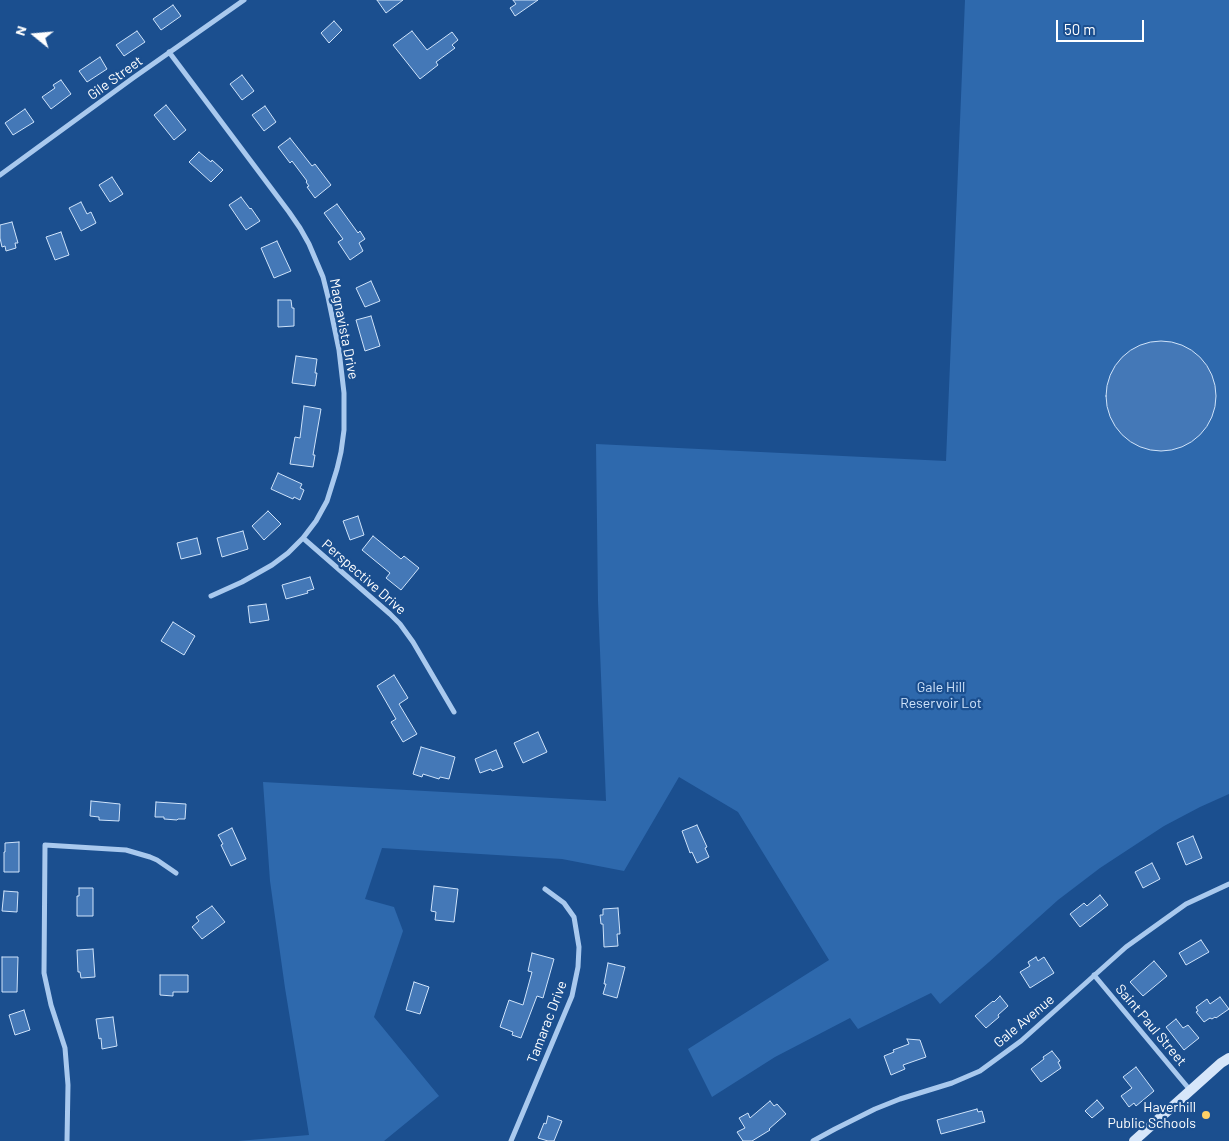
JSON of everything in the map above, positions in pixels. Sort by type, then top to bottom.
[{"type":"main road","points":[[1134,1141],[1190,1090],[1229,1058]]},
{"type":"street","name":"Gile Street","points":[[0,175],[244,0]]},
{"type":"street","name":"Magnavista Drive","points":[[170,52],[300,228],[317,261],[323,277],[332,318],[344,393],[344,430],[341,452],[327,501],[316,520],[303,538],[288,553],[242,582],[211,596]]},
{"type":"street","name":"Perspective Drive","points":[[303,538],[400,624],[413,642],[454,712]]},
{"type":"street","points":[[67,1141],[68,1084],[65,1048],[51,1005],[44,973],[45,845],[126,850],[157,860],[176,873]]},
{"type":"street","name":"Gale Avenue","points":[[813,1141],[875,1109],[952,1083],[980,1071],[1021,1041],[1126,947],[1186,904],[1229,884]]},
{"type":"street","name":"Tamarac Drive","points":[[511,1141],[568,1006],[578,967],[579,947],[574,917],[564,902],[545,889]]},
{"type":"street","name":"Saint Paul Street","points":[[1094,975],[1190,1090]]},
{"type":"green space","name":"Gale Hill Reservoir Lot","points":[[965,0],[1229,0],[1229,794],[1164,826],[1100,868],[1058,900],[940,1004],[931,993],[858,1029],[850,1018],[775,1057],[712,1097],[688,1049],[829,960],[738,812],[679,777],[624,871],[562,859],[382,848],[365,899],[394,907],[403,931],[374,1017],[439,1096],[384,1141],[238,1141],[309,1135],[270,881],[263,782],[606,801],[598,601],[596,444],[946,461]]},
{"type":"building","points":[[377,0],[403,0],[386,13]]},
{"type":"building","points":[[513,0],[538,0],[515,16],[510,8],[516,4]]},
{"type":"building","points":[[173,5],[181,16],[161,30],[153,19]]},
{"type":"building","points":[[334,21],[342,30],[329,43],[321,33]]},
{"type":"building","points":[[137,31],[145,42],[124,56],[116,45]]},
{"type":"building","points":[[412,31],[427,50],[452,32],[458,40],[452,45],[455,48],[436,62],[438,65],[420,79],[393,45]]},
{"type":"building","points":[[100,57],[107,69],[87,82],[79,71]]},
{"type":"building","points":[[242,75],[254,91],[242,100],[230,84]]},
{"type":"building","points":[[61,80],[71,94],[51,109],[42,97],[55,88],[53,85]]},
{"type":"building","points":[[166,105],[186,130],[174,140],[154,115]]},
{"type":"building","points":[[265,106],[276,122],[264,131],[252,115]]},
{"type":"building","points":[[25,109],[34,122],[13,135],[5,123]]},
{"type":"building","points":[[290,138],[312,166],[315,164],[331,185],[315,198],[307,187],[309,186],[307,181],[292,161],[290,163],[278,147]]},
{"type":"building","points":[[199,152],[223,170],[211,182],[189,162]]},
{"type":"building","points":[[112,177],[123,194],[110,202],[99,185]]},
{"type":"building","points":[[241,197],[260,221],[246,230],[229,205]]},
{"type":"building","points":[[81,202],[87,214],[91,212],[96,223],[81,231],[69,208]]},
{"type":"building","points":[[337,204],[358,233],[360,231],[365,239],[359,243],[363,251],[350,260],[338,242],[343,239],[324,213]]},
{"type":"building","points":[[12,222],[18,243],[15,243],[16,248],[6,251],[5,246],[2,247],[0,225]]},
{"type":"building","points":[[61,232],[69,255],[55,260],[46,237]]},
{"type":"building","points":[[277,241],[291,271],[274,278],[261,248]]},
{"type":"building","points":[[371,281],[380,301],[365,307],[356,288]]},
{"type":"building","points":[[278,300],[291,300],[292,308],[294,308],[294,326],[278,327]]},
{"type":"building","points":[[371,316],[380,346],[365,351],[356,320]]},
{"type":"building","points":[[1161,341],[1182,345],[1200,357],[1212,375],[1216,396],[1212,417],[1200,435],[1182,447],[1161,451],[1140,447],[1122,435],[1110,417],[1106,396],[1110,375],[1122,357],[1140,345]]},
{"type":"building","points":[[296,356],[317,359],[315,386],[292,383]]},
{"type":"building","points":[[304,406],[321,409],[313,455],[315,455],[313,467],[290,464],[295,437],[300,438]]},
{"type":"building","points":[[278,473],[302,484],[300,488],[304,490],[300,500],[294,497],[293,499],[271,489]]},
{"type":"building","points":[[268,511],[281,524],[264,540],[252,526]]},
{"type":"building","points":[[358,516],[364,535],[350,540],[343,521]]},
{"type":"building","points":[[243,531],[248,549],[222,557],[217,538]]},
{"type":"building","points":[[373,536],[401,559],[404,556],[419,568],[401,590],[386,578],[390,573],[362,550]]},
{"type":"building","points":[[197,538],[201,554],[181,559],[177,543]]},
{"type":"building","points":[[310,577],[314,589],[307,591],[308,593],[286,599],[282,585]]},
{"type":"building","points":[[266,604],[269,620],[250,623],[248,606]]},
{"type":"building","points":[[173,622],[195,636],[184,655],[161,641]]},
{"type":"building","points":[[394,675],[408,698],[399,704],[417,734],[403,742],[391,722],[396,719],[377,686]]},
{"type":"building","points":[[538,732],[547,752],[523,763],[514,743]]},
{"type":"building","points":[[421,747],[455,757],[449,779],[440,777],[439,779],[423,774],[422,777],[413,774]]},
{"type":"building","points":[[496,750],[503,767],[480,773],[475,759]]},
{"type":"building","points":[[91,801],[120,804],[119,821],[99,820],[99,817],[90,816]]},
{"type":"building","points":[[156,802],[186,804],[185,819],[177,820],[155,817]]},
{"type":"building","points":[[697,825],[707,847],[705,848],[709,857],[697,863],[692,852],[690,853],[682,831]]},
{"type":"building","points":[[232,828],[246,859],[231,866],[218,835]]},
{"type":"building","points":[[1193,836],[1202,858],[1186,865],[1177,843]]},
{"type":"building","points":[[19,842],[19,872],[4,872],[5,843]]},
{"type":"building","points":[[1152,863],[1160,879],[1143,888],[1135,872]]},
{"type":"building","points":[[434,886],[458,889],[454,922],[435,920],[436,912],[431,911]]},
{"type":"building","points":[[79,888],[93,888],[93,916],[77,916]]},
{"type":"building","points":[[4,891],[18,892],[17,912],[2,911]]},
{"type":"building","points":[[1100,895],[1108,905],[1080,927],[1070,914],[1084,903],[1087,906]]},
{"type":"building","points":[[212,906],[225,922],[202,939],[192,927],[199,921],[196,917]]},
{"type":"building","points":[[618,908],[620,934],[617,934],[618,946],[604,947],[603,924],[601,924],[600,915],[603,915],[603,909]]},
{"type":"building","points":[[1201,940],[1209,952],[1186,965],[1179,953]]},
{"type":"building","points":[[93,949],[95,977],[81,978],[80,972],[78,972],[77,950]]},
{"type":"building","points":[[532,953],[554,959],[543,998],[537,996],[521,1038],[512,1035],[513,1032],[500,1027],[509,1000],[523,1005],[532,972],[528,971]]},
{"type":"building","points":[[2,957],[18,957],[17,992],[2,992]]},
{"type":"building","points":[[1036,957],[1038,961],[1044,957],[1054,973],[1030,988],[1020,972],[1030,966],[1028,962]]},
{"type":"building","points":[[1154,961],[1167,976],[1143,996],[1130,982]]},
{"type":"building","points":[[608,963],[625,967],[617,998],[603,994]]},
{"type":"building","points":[[160,975],[188,975],[188,992],[173,992],[173,996],[160,995]]},
{"type":"building","points":[[414,982],[429,987],[420,1014],[406,1010]]},
{"type":"building","points":[[1000,996],[1008,1006],[986,1028],[975,1016]]},
{"type":"building","points":[[1220,997],[1229,1009],[1216,1018],[1210,1018],[1204,1022],[1196,1012],[1198,1011],[1196,1007],[1207,999],[1210,1004]]},
{"type":"building","points":[[24,1010],[30,1030],[15,1035],[9,1015]]},
{"type":"building","points":[[113,1017],[117,1046],[102,1049],[96,1019]]},
{"type":"building","points":[[1176,1019],[1183,1028],[1188,1025],[1199,1038],[1184,1050],[1166,1027]]},
{"type":"building","points":[[907,1039],[920,1040],[926,1057],[903,1065],[905,1069],[891,1075],[884,1056],[894,1052],[893,1050],[909,1044]]},
{"type":"building","points":[[1052,1051],[1060,1061],[1058,1062],[1061,1068],[1041,1082],[1031,1069]]},
{"type":"building","points":[[1136,1067],[1154,1091],[1136,1106],[1134,1103],[1129,1107],[1121,1096],[1132,1088],[1123,1077]]},
{"type":"building","points":[[1097,1100],[1104,1108],[1092,1118],[1085,1111]]},
{"type":"building","points":[[770,1101],[774,1106],[777,1104],[786,1114],[770,1130],[752,1141],[743,1141],[737,1132],[745,1128],[739,1118],[748,1113],[750,1118]]},
{"type":"building","points":[[977,1109],[978,1112],[982,1111],[985,1122],[941,1134],[937,1120]]},
{"type":"building","points":[[548,1116],[562,1121],[554,1141],[538,1138]]},
{"type":"place","name":"Haverhill Public Schools","points":[[1206,1115]]}]
